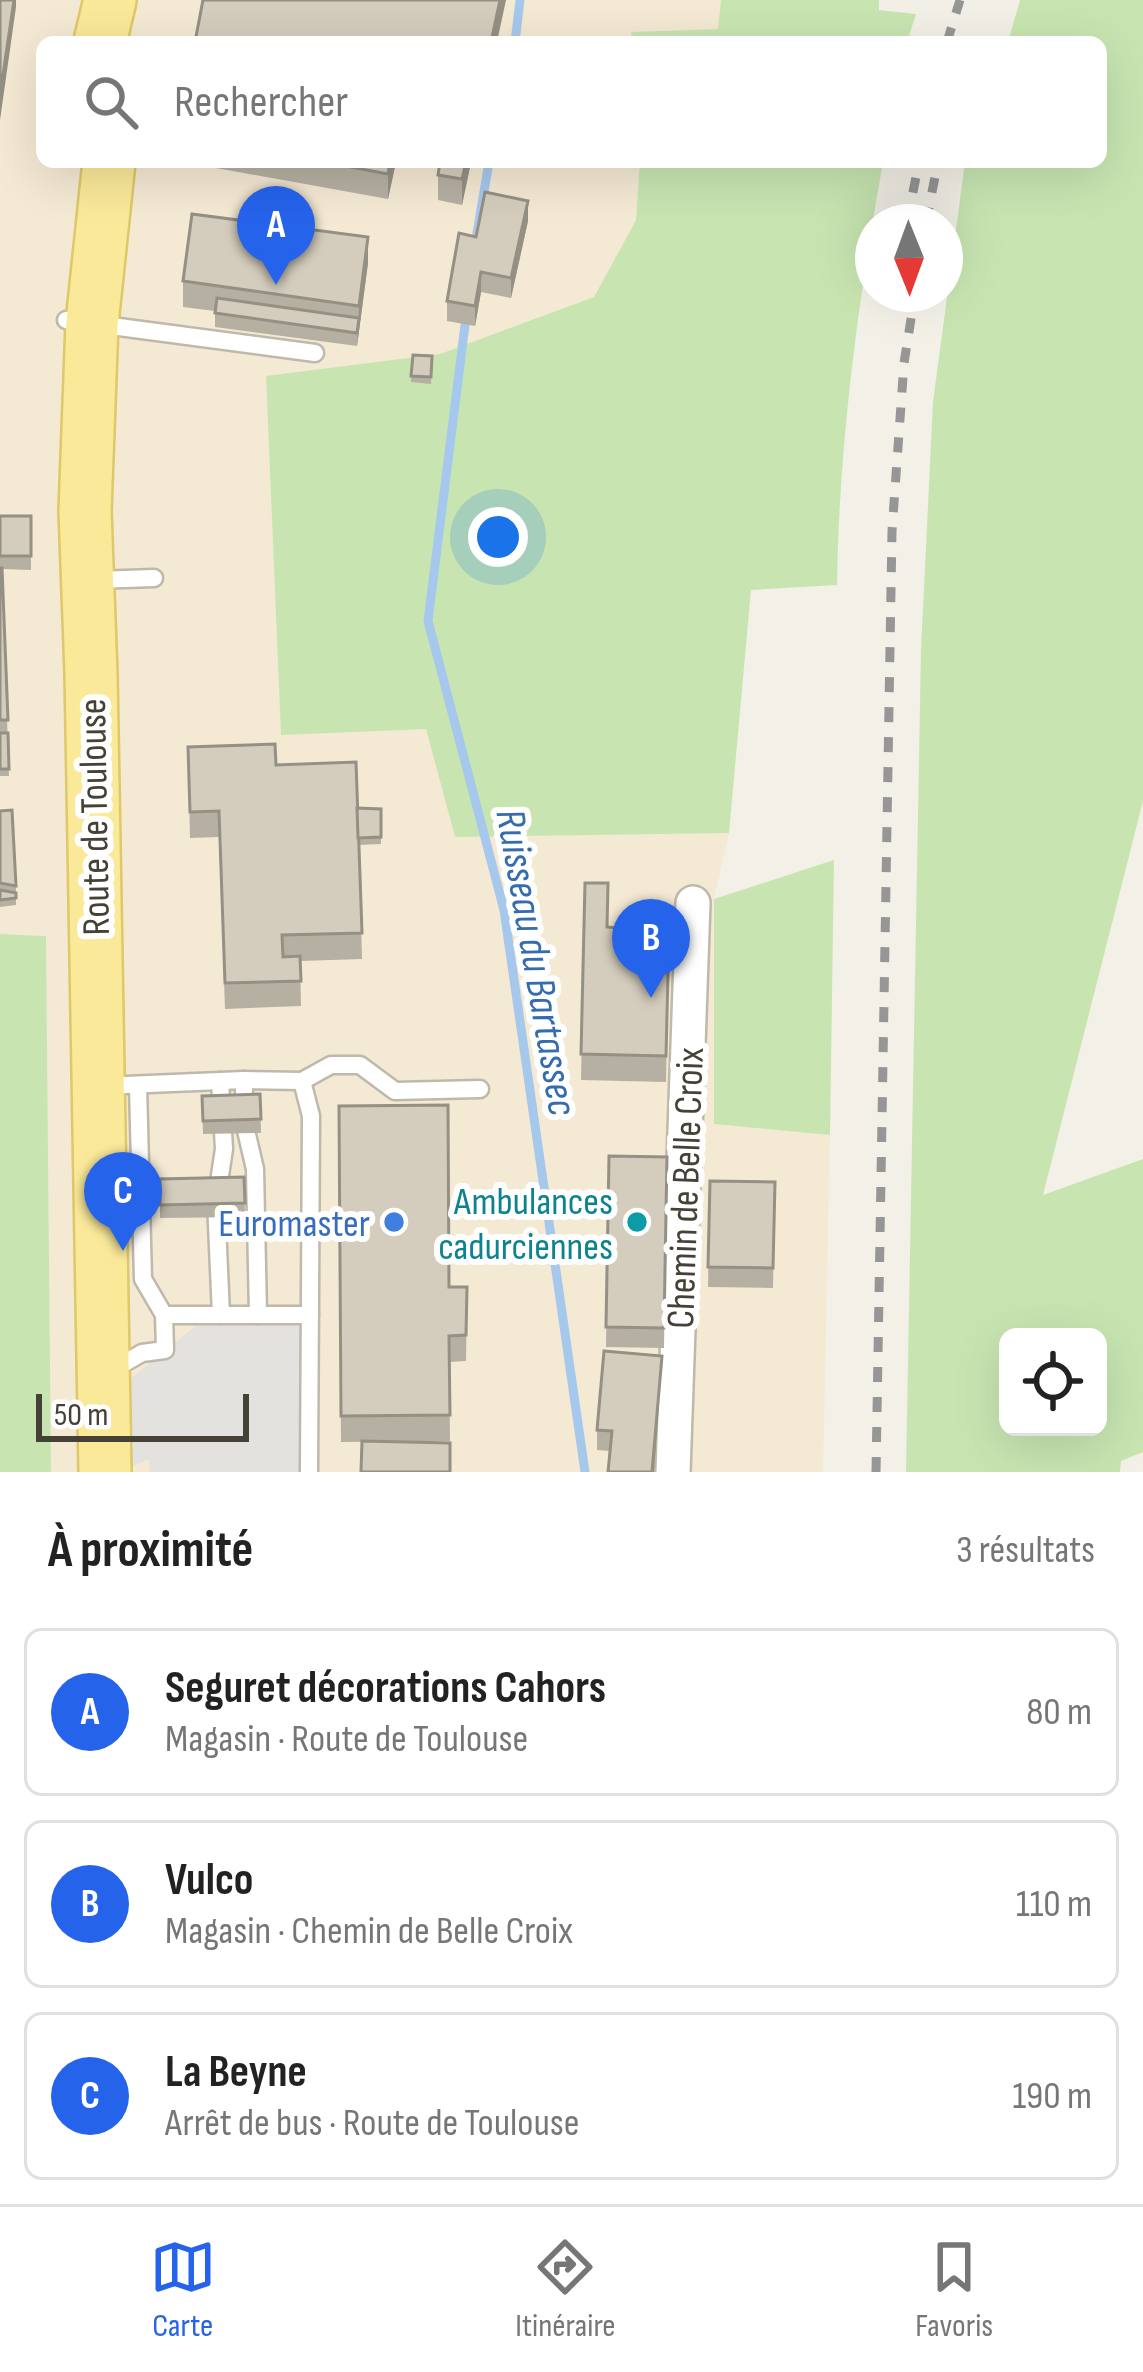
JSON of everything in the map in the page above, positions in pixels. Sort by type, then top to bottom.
[{"type":"main road","points":[[101,36],[110,0]]},
{"type":"main road","points":[[126,36],[134,0]]},
{"type":"main road","name":"Route de Toulouse","points":[[79,321],[81,168]]},
{"type":"main road","name":"Route de Toulouse","points":[[105,1472],[104,1377],[117,1086],[63,367],[79,321],[108,168]]},
{"type":"main road","name":"Route de Toulouse","points":[[76,581],[80,1472]]},
{"type":"street","name":"Chemin de Belle Croix","points":[[673,1472],[693,903]]},
{"type":"lane","points":[[79,321],[315,353]]},
{"type":"lane","points":[[76,581],[154,578]]},
{"type":"lane","points":[[104,1377],[127,1359],[165,1350],[164,1316],[143,1279],[117,1086],[302,1081],[331,1065],[360,1065],[394,1091],[480,1089]]},
{"type":"lane","points":[[244,1080],[244,1122],[255,1169],[258,1315]]},
{"type":"lane","points":[[220,1081],[224,1150],[217,1202],[221,1315]]},
{"type":"lane","points":[[302,1081],[311,1116],[310,1472]]},
{"type":"lane","points":[[164,1316],[310,1315]]},
{"type":"shaded area","points":[[0,0],[721,0],[719,29],[632,32],[632,36],[36,36],[36,168],[640,168],[636,220],[594,297],[440,354],[266,377],[281,734],[426,729],[455,837],[729,833],[714,899],[714,1123],[830,1135],[823,1472],[51,1472],[46,936],[0,934]]},
{"type":"shaded area","points":[[198,1324],[302,1325],[299,1472],[150,1472],[149,1459],[131,1467],[130,1379]]},
{"type":"green space","points":[[721,0],[879,0],[879,10],[916,14],[909,36],[631,36],[631,32],[718,29]]},
{"type":"green space","points":[[1020,0],[1143,0],[1143,801],[1043,1195],[1143,1159],[1143,1452],[1121,1461],[1120,1472],[906,1472],[921,650],[933,402],[945,312],[963,312],[959,204],[964,168],[1107,168],[1107,36],[1010,36]]},
{"type":"green space","points":[[640,168],[882,168],[876,204],[855,204],[855,312],[860,312],[842,479],[837,585],[751,590],[729,833],[455,837],[426,729],[281,735],[266,376],[440,354],[594,297],[636,220]]},
{"type":"green space","points":[[834,860],[830,1135],[714,1124],[714,899]]},
{"type":"green space","points":[[0,934],[46,936],[51,1472],[0,1472]]},
{"type":"building","points":[[0,0],[14,0],[0,95]]},
{"type":"building","points":[[203,0],[500,0],[492,36],[196,36]]},
{"type":"building","points":[[356,168],[389,168],[388,174]]},
{"type":"building","points":[[439,168],[465,168],[462,179],[438,175]]},
{"type":"building","points":[[485,192],[528,201],[511,278],[481,272],[475,306],[447,301],[459,233],[476,237]]},
{"type":"building","points":[[192,214],[368,237],[359,306],[183,281]]},
{"type":"building","points":[[217,298],[359,318],[357,333],[215,313]]},
{"type":"building","points":[[413,355],[432,356],[431,377],[411,376]]},
{"type":"building","points":[[0,516],[31,516],[31,556],[0,556]]},
{"type":"building","points":[[2,568],[8,720],[0,720]]},
{"type":"building","points":[[0,733],[8,733],[9,769],[0,769]]},
{"type":"building","points":[[275,744],[276,765],[356,762],[362,933],[282,935],[283,957],[300,956],[301,981],[225,983],[219,811],[190,812],[188,747]]},
{"type":"building","points":[[357,808],[381,809],[381,837],[358,838]]},
{"type":"building","points":[[12,810],[16,886],[0,883],[0,811]]},
{"type":"building","points":[[585,883],[608,883],[607,927],[669,933],[666,1056],[581,1054]]},
{"type":"building","points":[[0,890],[16,893],[16,898],[0,900]]},
{"type":"building","points":[[260,1094],[261,1119],[203,1121],[202,1096]]},
{"type":"building","name":"Euromaster","points":[[448,1105],[449,1287],[467,1287],[466,1335],[449,1336],[450,1415],[341,1416],[339,1106]]},
{"type":"building","name":"Ambulances cadurciennes","points":[[609,1156],[667,1157],[664,1328],[606,1327]]},
{"type":"building","points":[[244,1177],[245,1203],[160,1205],[160,1179]]},
{"type":"building","points":[[710,1181],[775,1182],[773,1268],[708,1267]]},
{"type":"building","points":[[604,1351],[662,1356],[652,1472],[608,1472],[612,1431],[597,1430]]},
{"type":"building","points":[[362,1441],[450,1443],[450,1472],[361,1472]]},
{"type":"waterway","name":"Ruisseau du Bartassec","points":[[516,36],[520,0]]},
{"type":"waterway","name":"Ruisseau du Bartassec","points":[[475,245],[488,168]]},
{"type":"waterway","name":"Ruisseau du Bartassec","points":[[465,325],[428,621],[504,910],[585,1472]]},
{"type":"railway","points":[[949,36],[960,0]]},
{"type":"railway","points":[[911,204],[918,168]]},
{"type":"railway","points":[[930,204],[937,168]]},
{"type":"railway","points":[[876,1472],[892,531],[912,312]]},
{"type":"place","name":"Seguret décorations Cahors","points":[[276,285]]},
{"type":"place","name":"Vulco","points":[[651,998]]},
{"type":"place","name":"Euromaster","points":[[394,1222]]},
{"type":"place","name":"Ambulances cadurciennes","points":[[637,1222]]},
{"type":"place","name":"La Beyne","points":[[123,1251]]}]
